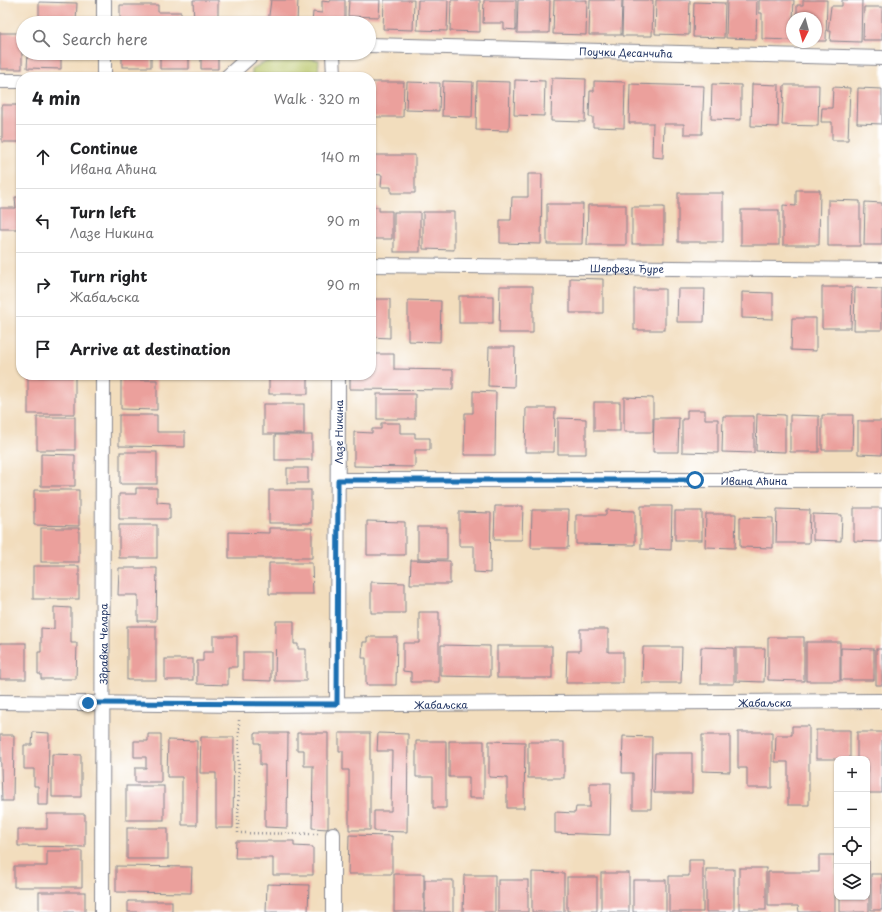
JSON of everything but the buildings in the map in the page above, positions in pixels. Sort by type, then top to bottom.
[{"type":"street","points":[[104,0],[104,16]]},
{"type":"street","name":"Поучки Десанчића","points":[[376,45],[882,58]]},
{"type":"street","points":[[104,60],[104,72]]},
{"type":"street","points":[[233,72],[246,60]]},
{"type":"street","points":[[333,60],[334,72]]},
{"type":"street","points":[[0,81],[16,81]]},
{"type":"street","name":"Шерфези Ђуре","points":[[376,265],[882,270]]},
{"type":"street","name":"Здравка Челара","points":[[102,912],[104,380]]},
{"type":"street","name":"Лазе Никина","points":[[337,704],[338,380]]},
{"type":"street","name":"Ивана Аћина","points":[[338,480],[882,480]]},
{"type":"street","name":"Жабаљска","points":[[0,702],[239,705],[882,701]]},
{"type":"street","points":[[333,834],[333,912]]},
{"type":"path","points":[[239,705],[238,833],[333,834]]},
{"type":"green space","points":[[273,60],[319,60],[318,72],[252,72],[252,69]]},
{"type":"route","points":[[88,703],[239,705],[337,704],[338,480],[695,480]]}]
